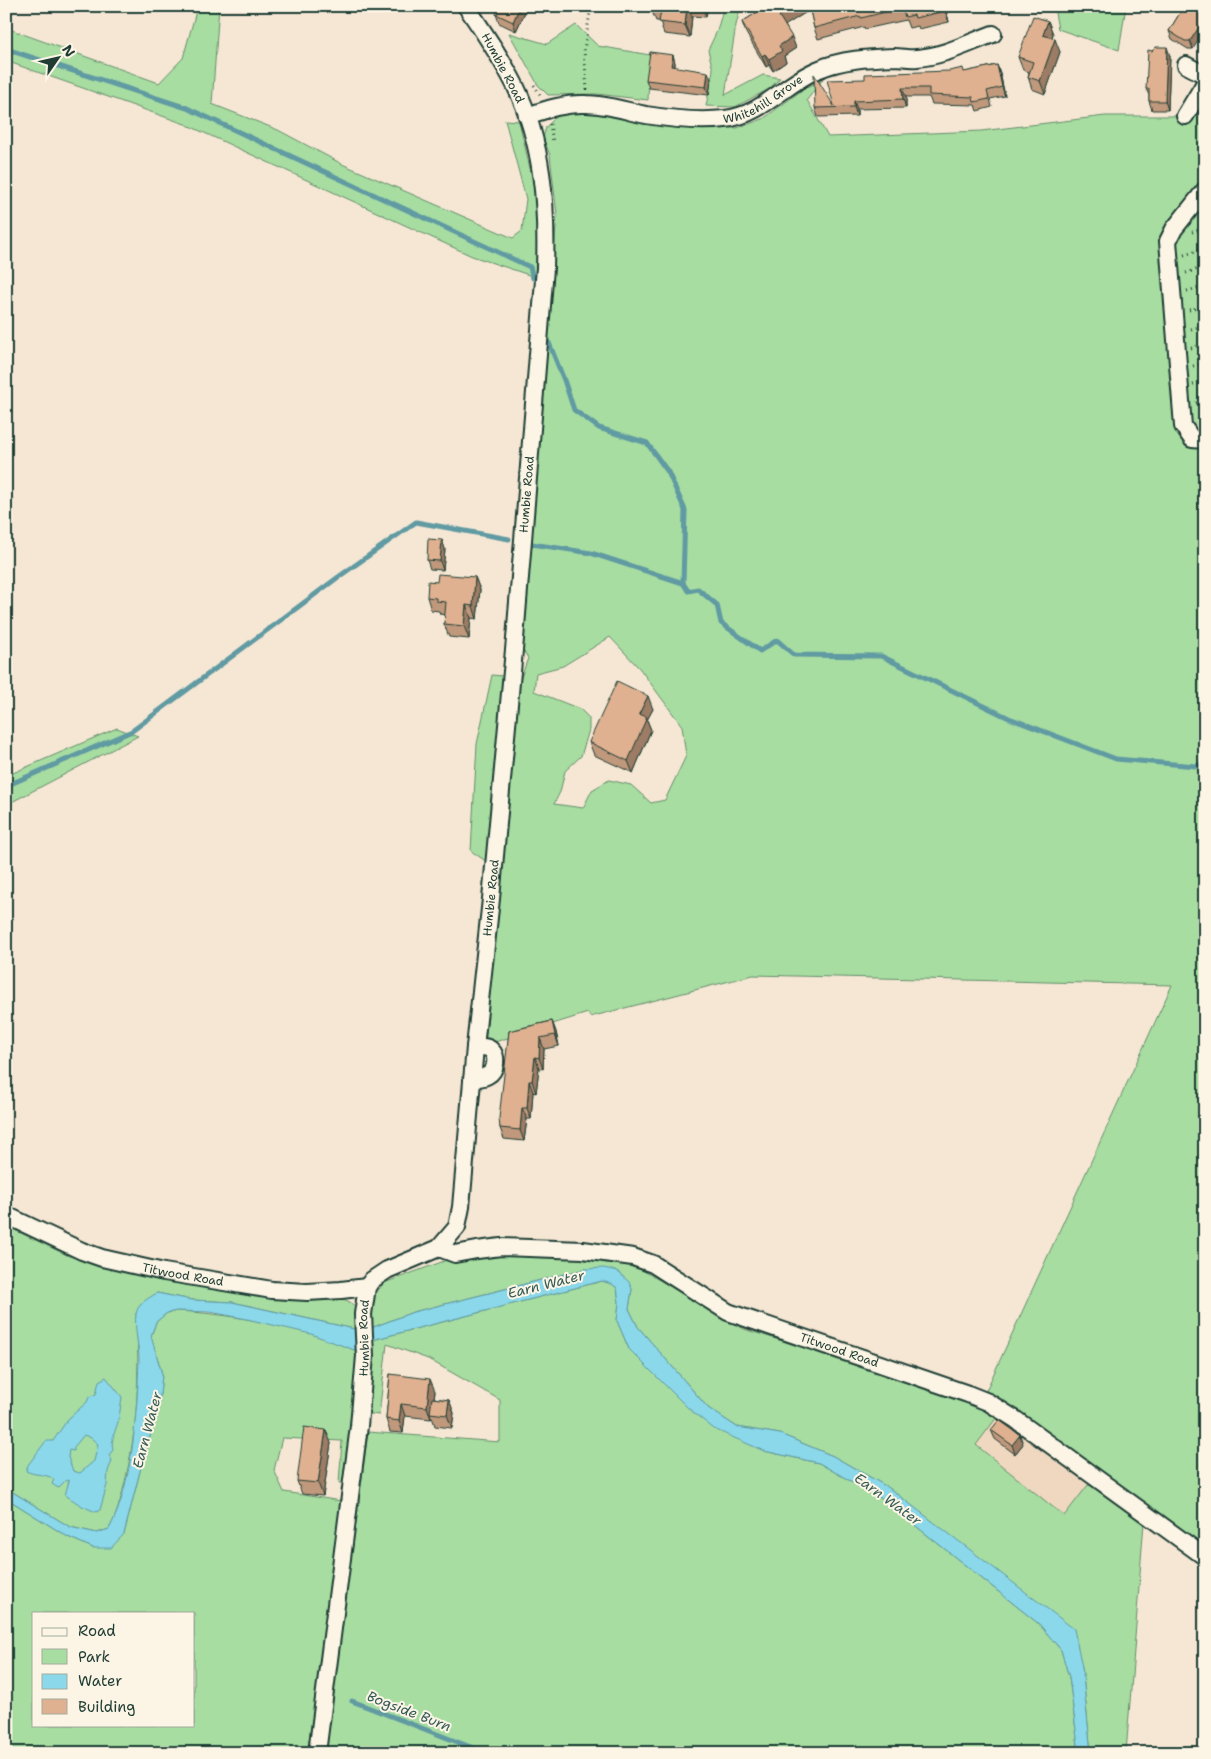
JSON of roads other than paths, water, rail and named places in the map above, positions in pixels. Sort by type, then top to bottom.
[{"type":"street","name":"Humbie Road","points":[[316,1753],[359,1426],[364,1356],[363,1314],[366,1287],[372,1280],[387,1270],[439,1248],[456,1227],[461,1207],[475,1046],[514,659],[545,268],[546,209],[542,174],[528,116],[514,84],[490,40],[466,6]]},
{"type":"street","name":"Whitehill Grove","points":[[528,116],[565,105],[587,104],[669,118],[726,119],[758,109],[803,77],[837,63],[880,58],[917,58],[938,54],[993,34]]},
{"type":"street","points":[[1186,65],[1205,75]]},
{"type":"street","points":[[1185,116],[1205,83]]},
{"type":"street","points":[[1205,190],[1174,228],[1168,241],[1183,426],[1192,439],[1205,440]]},
{"type":"street","name":"Titwood Road","points":[[6,1215],[56,1240],[88,1253],[164,1272],[272,1290],[308,1292],[366,1287]]},
{"type":"street","name":"Titwood Road","points":[[439,1248],[455,1254],[501,1247],[582,1250],[633,1257],[653,1264],[728,1312],[890,1366],[988,1402],[1015,1419],[1205,1557]]},
{"type":"water","name":"Earn Water","points":[[604,1268],[617,1271],[629,1282],[632,1289],[629,1309],[638,1327],[708,1408],[737,1427],[780,1434],[833,1456],[889,1488],[1074,1629],[1082,1667],[1091,1753],[1079,1753],[1069,1677],[1061,1650],[1039,1624],[882,1499],[819,1463],[764,1451],[714,1429],[688,1408],[629,1349],[617,1321],[619,1302],[617,1288],[612,1284],[602,1281],[372,1340],[371,1328],[413,1312],[585,1269]]},
{"type":"water","name":"Earn Water","points":[[157,1293],[192,1300],[232,1302],[359,1330],[357,1351],[311,1334],[247,1319],[210,1312],[177,1311],[167,1313],[156,1322],[151,1336],[162,1374],[159,1406],[124,1534],[111,1548],[93,1548],[68,1537],[6,1498],[6,1488],[70,1527],[97,1533],[109,1529],[124,1491],[129,1470],[135,1424],[139,1360],[136,1314],[141,1304]]},
{"type":"water","points":[[106,1377],[122,1397],[119,1418],[113,1438],[113,1450],[109,1455],[112,1461],[108,1471],[107,1485],[100,1510],[96,1512],[65,1495],[69,1481],[66,1480],[58,1488],[52,1484],[54,1479],[26,1471],[28,1465],[46,1441],[53,1441],[68,1419],[87,1402],[89,1397],[96,1394],[99,1381]],"holes":[[[84,1435],[98,1444],[94,1461],[80,1473],[73,1471],[68,1457],[69,1450],[74,1451],[74,1447]]]},
{"type":"waterway","points":[[6,49],[187,108],[530,267],[533,278]]},
{"type":"waterway","points":[[549,343],[574,410],[599,428],[647,443],[668,472],[685,510],[683,583],[688,591],[698,589],[717,605],[721,623],[760,651],[777,640],[794,655],[881,656],[1009,718],[1116,759],[1196,766],[1205,763]]},
{"type":"waterway","points":[[6,786],[132,731],[337,578],[416,522],[509,539]]},
{"type":"waterway","points":[[532,544],[591,553],[683,583]]},
{"type":"waterway","name":"Bogside Burn","points":[[352,1701],[486,1753]]}]
